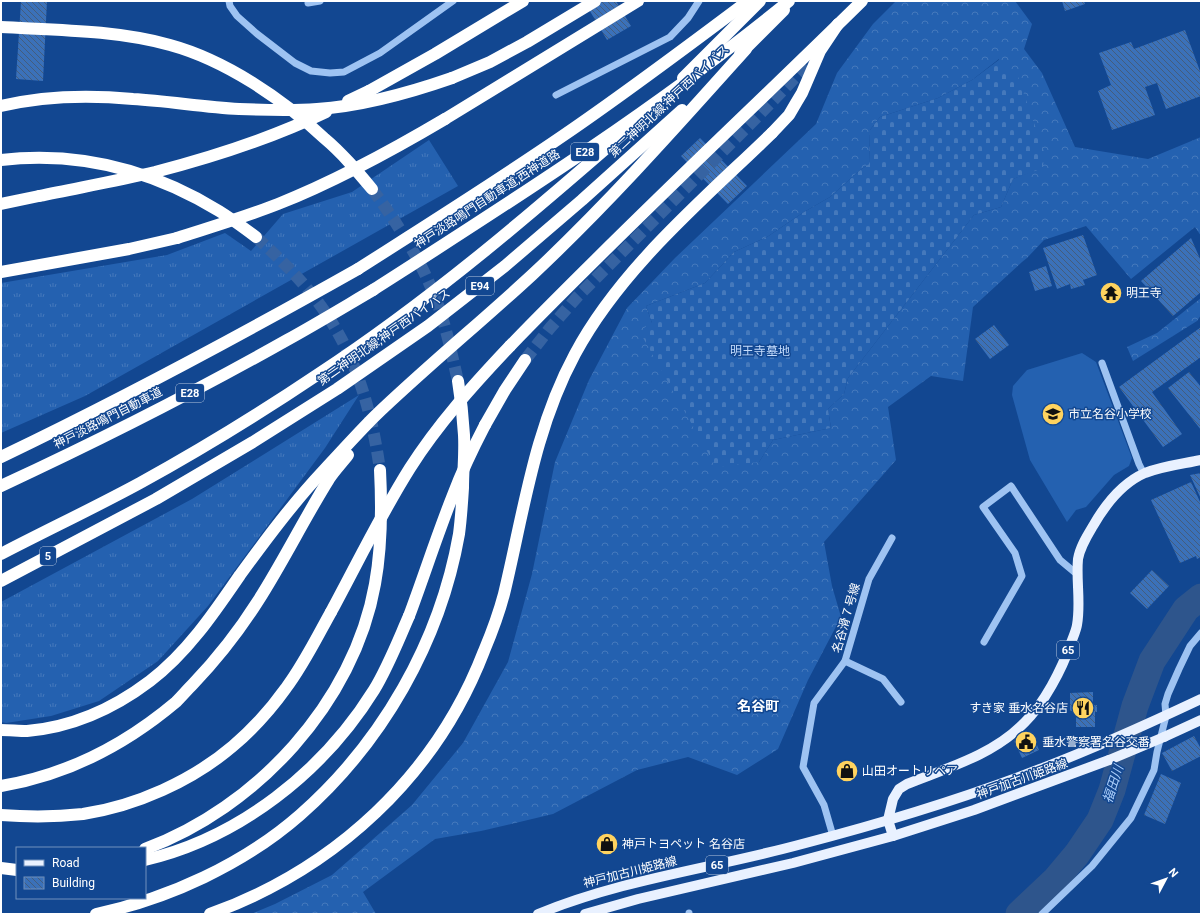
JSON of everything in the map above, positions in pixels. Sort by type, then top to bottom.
[{"type":"highway","points":[[1,204],[155,171],[246,144],[284,130],[369,91],[436,54],[523,1]]},
{"type":"highway","points":[[1,106],[52,99],[91,97],[132,98],[239,109],[317,109],[356,104],[391,97],[452,78],[490,62],[527,42],[595,1]]},
{"type":"highway","points":[[1,272],[129,249],[177,238],[277,205],[324,184],[399,146],[638,1]]},
{"type":"highway","name":"神戸淡路鳴門自動車道;西神道路","points":[[358,269],[566,134],[666,63],[748,1]]},
{"type":"highway","name":"第二神明北線;神戸西バイパス","points":[[114,496],[235,428],[321,373],[409,311],[490,248],[648,112],[760,1]]},
{"type":"highway","name":"神戸淡路鳴門自動車道;西神道路","points":[[373,290],[588,151],[684,82],[789,1]]},
{"type":"highway","name":"第二神明北線;神戸西バイパス","points":[[125,515],[156,499],[253,442],[337,389],[428,326],[505,266],[582,200],[746,49],[793,1]]},
{"type":"highway","points":[[210,914],[232,906],[269,889],[302,870],[333,849],[363,825],[390,798],[416,771],[439,739],[459,706],[476,673],[492,633],[503,597],[529,479],[542,432],[557,391],[575,353],[596,318],[642,262],[673,228],[772,133],[789,114],[796,103],[820,51],[862,1]]},
{"type":"highway","points":[[1,815],[43,816],[83,814],[123,805],[164,790],[202,769],[233,746],[262,718],[287,687],[309,652],[389,503],[411,467],[454,408],[480,378],[552,302],[651,204],[867,1]]},
{"type":"highway","points":[[1,27],[103,33],[135,37],[170,45],[201,56],[234,72],[265,91],[297,115],[325,138],[348,161],[372,189]]},
{"type":"highway","points":[[1,730],[26,731],[61,726],[93,716],[124,700],[152,680],[177,656],[200,630],[294,503],[361,431],[400,393],[532,275],[576,232],[631,176],[746,49]]},
{"type":"highway","points":[[1,160],[19,158],[60,158],[94,162],[123,168],[158,180],[187,193],[219,211],[256,237]]},
{"type":"highway","name":"神戸淡路鳴門自動車道","points":[[1,457],[58,430],[169,373],[274,317],[358,269]]},
{"type":"highway","name":"神戸淡路鳴門自動車道","points":[[1,486],[70,454],[181,397],[286,340],[373,290]]},
{"type":"highway","points":[[146,860],[197,843],[233,826],[268,803],[299,778],[326,752],[351,723],[374,690],[392,655],[424,577],[453,495],[469,458],[485,425],[505,390],[525,360]]},
{"type":"highway","points":[[96,914],[161,896],[198,880],[236,860],[266,841],[300,816],[329,788],[382,724],[420,655],[436,617],[449,577],[459,534],[462,500],[464,435],[458,382]]},
{"type":"highway","points":[[1,786],[22,782],[63,770],[104,752],[142,728],[176,701],[206,671],[258,602],[330,477],[400,393]]},
{"type":"highway","points":[[146,849],[193,827],[226,806],[255,783],[281,760],[301,738],[335,689],[352,655],[366,621],[375,585],[380,545],[382,506],[380,470]]},
{"type":"highway","name":"5","points":[[1,554],[114,496]]},
{"type":"highway","name":"5","points":[[1,581],[125,515]]},
{"type":"highway","points":[[1,868],[16,869]]},
{"type":"main road","name":"65","points":[[888,820],[893,799],[899,789],[907,784],[992,748],[1016,732],[1040,704],[1060,669],[1077,627],[1079,608],[1078,558],[1080,551],[1096,520],[1111,499],[1131,481],[1144,474],[1161,468],[1201,460]]},
{"type":"main road","name":"神戸加古川姫路線","points":[[543,913],[600,892],[766,854],[854,831],[928,808],[1041,769],[1112,740],[1201,699]]},
{"type":"main road","name":"神戸加古川姫路線","points":[[586,914],[638,899],[793,863],[893,836],[981,807],[1109,760],[1201,720]]},
{"type":"main road","points":[[888,820],[893,836]]},
{"type":"street","points":[[229,1],[230,6],[237,16],[256,33],[295,63],[311,71],[330,73],[344,72],[380,53],[453,1]]},
{"type":"street","points":[[308,3],[320,1]]},
{"type":"street","points":[[556,95],[670,37],[688,18],[699,1]]},
{"type":"street","points":[[1102,363],[1144,474]]},
{"type":"street","points":[[984,642],[1022,576],[1015,553],[983,507],[1011,486],[1060,560],[1078,575]]},
{"type":"street","name":"名谷滑７号線","points":[[833,836],[824,805],[803,768],[814,704],[845,661],[869,579],[892,538]]},
{"type":"street","points":[[1042,914],[1092,866],[1131,818],[1154,770],[1166,716],[1165,704],[1168,694],[1190,646],[1201,633]]},
{"type":"street","points":[[845,661],[883,679],[901,702]]},
{"type":"green space","points":[[896,1],[1015,1],[1032,24],[1024,49],[1042,73],[1075,147],[1148,159],[1201,137],[1201,236],[1195,227],[1131,279],[1086,226],[1044,240],[1027,258],[973,307],[963,381],[931,376],[888,407],[896,460],[824,542],[832,586],[841,617],[808,680],[778,749],[737,775],[688,757],[637,770],[553,814],[481,831],[435,839],[363,892],[376,914],[251,914],[275,904],[332,875],[412,805],[463,743],[508,662],[532,574],[555,462],[589,380],[627,308],[675,258],[816,124],[837,73],[873,24]],"holes":[[[999,59],[1000,73],[1043,167],[1013,179],[1001,207],[974,215],[848,378],[844,394],[828,409],[831,428],[773,440],[759,462],[652,323],[646,306],[705,283],[734,252],[767,237],[804,212],[830,197],[869,164],[870,130],[880,117],[938,98],[972,80]]]},
{"type":"green space","name":"明王寺墓地","points":[[1000,59],[1000,73],[1016,71],[1044,152],[1043,168],[1013,179],[1001,207],[974,215],[848,378],[844,394],[828,409],[831,428],[773,440],[759,462],[716,467],[641,334],[647,324],[652,323],[646,306],[705,283],[734,252],[767,237],[804,212],[830,197],[869,164],[870,130],[880,117],[938,98],[972,80]]},
{"type":"green space","points":[[429,140],[458,186],[85,396],[1,433],[1,283],[167,255],[225,233],[251,251],[283,214],[352,192]]},
{"type":"green space","points":[[1201,298],[1201,315],[1197,321],[1133,361],[1127,347],[1157,333]]},
{"type":"green space","name":"市立名谷小学校","points":[[1082,353],[1096,362],[1132,458],[1129,466],[1114,475],[1086,507],[1076,510],[1067,522],[1030,460],[1012,395],[1013,386],[1027,370]]},
{"type":"green space","points":[[359,395],[325,448],[208,606],[158,661],[99,701],[51,716],[6,723],[1,722],[1,602],[192,499]]},
{"type":"building","points":[[21,1],[47,1],[43,81],[16,79]]},
{"type":"building","points":[[584,1],[616,1],[631,26],[607,40]]},
{"type":"building","points":[[1062,1],[1084,1],[1085,4],[1065,11]]},
{"type":"building","points":[[1185,30],[1201,74],[1201,96],[1166,109],[1157,83],[1145,87],[1155,115],[1112,130],[1098,91],[1111,85],[1099,53],[1131,42],[1134,49]]},
{"type":"building","points":[[700,138],[747,186],[728,204],[681,156]]},
{"type":"building","points":[[1083,235],[1097,275],[1083,280],[1085,285],[1071,289],[1070,284],[1057,289],[1043,248]]},
{"type":"building","points":[[1191,238],[1201,261],[1201,292],[1173,316],[1141,281]]},
{"type":"building","points":[[1046,266],[1052,286],[1035,291],[1029,272]]},
{"type":"building","points":[[994,325],[1009,345],[990,359],[975,339]]},
{"type":"building","points":[[1201,327],[1201,357],[1152,392],[1182,434],[1163,447],[1119,387]]},
{"type":"building","points":[[1189,372],[1201,387],[1201,430],[1168,388]]},
{"type":"building","points":[[1201,473],[1201,499],[1190,475]]},
{"type":"building","points":[[1191,482],[1201,504],[1201,557],[1197,559],[1196,556],[1180,563],[1151,500]]},
{"type":"building","points":[[1152,570],[1169,586],[1147,609],[1130,593]]},
{"type":"building","name":"すき家 垂水名谷店","points":[[1093,692],[1093,705],[1097,705],[1097,712],[1095,712],[1095,727],[1076,727],[1076,711],[1070,711],[1070,693]]},
{"type":"building","points":[[1032,733],[1039,750],[1022,758],[1014,741]]},
{"type":"building","points":[[1194,736],[1201,749],[1201,756],[1172,771],[1162,753]]},
{"type":"building","points":[[1161,774],[1181,783],[1165,824],[1144,815]]},
{"type":"waterway","name":"福田川","points":[[1019,914],[1056,879],[1077,854],[1100,820],[1112,790],[1135,706],[1152,661],[1186,609],[1201,597]]},
{"type":"tunnel","points":[[525,360],[578,296],[819,53]]},
{"type":"tunnel","points":[[372,189],[409,244],[432,289],[444,324],[458,381]]},
{"type":"tunnel","points":[[256,237],[278,257],[308,290],[326,313],[343,342],[364,395],[374,432],[380,470]]},
{"type":"place","name":"明王寺","points":[[1111,293]]},
{"type":"place","name":"市立名谷小学校","points":[[1053,414]]},
{"type":"place","name":"すき家 垂水名谷店","points":[[1083,708]]},
{"type":"place","name":"垂水警察署名谷交番","points":[[1026,742]]},
{"type":"place","name":"山田オートリペア","points":[[847,771]]},
{"type":"place","name":"神戸トヨペット 名谷店","points":[[607,844]]},
{"type":"district","name":"名谷町","points":[[758,706]]}]
